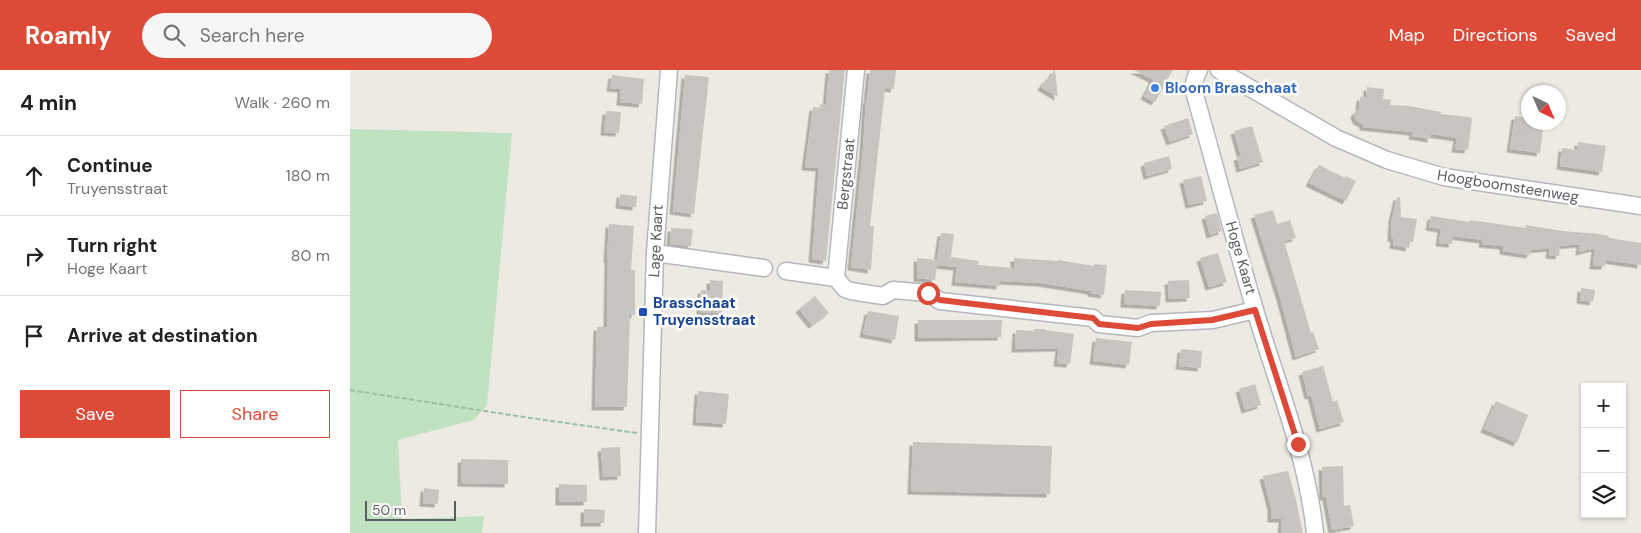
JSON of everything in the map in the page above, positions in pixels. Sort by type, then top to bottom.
[{"type":"street","name":"Lage Kaart","points":[[647,533],[655,254],[669,70]]},
{"type":"street","name":"Bergstraat","points":[[836,278],[856,70]]},
{"type":"street","name":"Hoge Kaart","points":[[1199,70],[1193,86],[1195,95],[1255,310],[1298,444],[1312,504],[1315,533]]},
{"type":"street","name":"Hoogboomsteenweg","points":[[1219,70],[1336,138],[1387,160],[1444,177],[1641,206]]},
{"type":"street","points":[[655,254],[764,268]]},
{"type":"street","points":[[786,270],[836,278],[845,288],[851,291],[883,296],[893,290],[928,293],[940,300],[1093,318],[1099,324],[1138,328],[1151,324],[1212,320],[1255,310]]},
{"type":"path","points":[[350,390],[650,435]]},
{"type":"green space","points":[[350,129],[512,133],[487,405],[474,420],[398,440],[402,519],[484,516],[482,533],[350,533]]},
{"type":"building","points":[[829,70],[845,70],[826,261],[812,259],[819,168],[805,167],[813,107],[820,108],[820,104],[826,105]]},
{"type":"building","points":[[870,70],[896,70],[894,89],[885,88],[870,226],[874,226],[871,270],[851,267]]},
{"type":"building","points":[[1054,70],[1058,97],[1041,87],[1046,79],[1048,81]]},
{"type":"building","name":"Bloom Brasschaat","points":[[1134,70],[1173,70],[1155,102],[1144,96],[1152,79]]},
{"type":"building","points":[[612,75],[644,79],[642,104],[620,102],[621,89],[610,88]]},
{"type":"building","points":[[685,75],[709,77],[694,214],[673,211]]},
{"type":"building","points":[[1367,87],[1384,89],[1383,99],[1391,100],[1390,105],[1409,106],[1441,112],[1441,114],[1470,117],[1472,119],[1468,150],[1455,149],[1457,138],[1431,134],[1431,139],[1412,136],[1413,132],[1363,127],[1363,124],[1357,121],[1354,115],[1359,109],[1360,97],[1366,98]]},
{"type":"building","points":[[606,111],[621,112],[619,133],[604,132]]},
{"type":"building","points":[[1515,116],[1521,117],[1521,130],[1543,130],[1540,153],[1510,149]]},
{"type":"building","points":[[1188,118],[1193,134],[1170,142],[1164,126]]},
{"type":"building","points":[[1252,126],[1263,162],[1240,169],[1237,157],[1241,156],[1234,131]]},
{"type":"building","points":[[1578,142],[1606,146],[1602,172],[1560,166],[1562,148],[1577,150]]},
{"type":"building","points":[[1169,156],[1172,169],[1147,176],[1144,163]]},
{"type":"building","points":[[1319,165],[1345,178],[1346,176],[1356,181],[1346,201],[1309,183]]},
{"type":"building","points":[[1201,176],[1207,201],[1189,205],[1183,180]]},
{"type":"building","points":[[620,194],[637,196],[636,207],[619,205]]},
{"type":"building","points":[[1397,197],[1400,197],[1401,217],[1417,219],[1413,242],[1410,241],[1409,248],[1393,245],[1394,239],[1391,238],[1392,218]]},
{"type":"building","points":[[1273,210],[1277,224],[1290,220],[1296,238],[1284,241],[1311,333],[1313,332],[1319,349],[1296,357],[1280,297],[1254,215]]},
{"type":"building","points":[[1217,213],[1222,231],[1210,235],[1205,216]]},
{"type":"building","points":[[1431,216],[1526,228],[1526,225],[1562,231],[1600,234],[1609,236],[1609,238],[1641,243],[1641,265],[1606,260],[1605,266],[1595,266],[1593,265],[1595,248],[1579,252],[1580,244],[1560,246],[1559,256],[1549,255],[1550,248],[1531,250],[1530,255],[1503,251],[1503,246],[1482,244],[1483,240],[1453,236],[1452,244],[1439,243],[1441,229],[1429,227]]},
{"type":"building","points":[[609,224],[634,226],[631,270],[635,270],[635,315],[630,315],[627,407],[595,407],[597,327],[607,327]]},
{"type":"building","points":[[671,228],[693,229],[691,246],[670,244]]},
{"type":"building","points":[[941,233],[954,234],[951,257],[979,261],[978,265],[1014,268],[1014,258],[1058,260],[1094,266],[1094,264],[1107,265],[1104,295],[1041,283],[1000,281],[1000,286],[955,282],[957,267],[937,265],[935,280],[917,278],[917,258],[937,260]]},
{"type":"building","points":[[1218,253],[1227,282],[1209,287],[1200,258]]},
{"type":"building","points":[[710,280],[723,281],[722,313],[700,312],[701,290],[710,291]]},
{"type":"building","points":[[1189,280],[1190,298],[1169,299],[1168,281]]},
{"type":"building","points":[[1581,288],[1595,290],[1593,302],[1580,300]]},
{"type":"building","points":[[1125,290],[1161,292],[1160,306],[1124,304]]},
{"type":"building","points":[[815,296],[829,313],[812,325],[799,309]]},
{"type":"building","points":[[868,311],[899,316],[895,340],[863,334]]},
{"type":"building","points":[[918,320],[1002,320],[1001,337],[918,338]]},
{"type":"building","points":[[1034,329],[1074,334],[1070,364],[1057,363],[1059,348],[1015,349],[1016,330],[1034,331]]},
{"type":"building","points":[[1096,338],[1132,342],[1129,365],[1093,361]]},
{"type":"building","points":[[1181,349],[1202,351],[1201,368],[1179,366]]},
{"type":"building","points":[[1323,366],[1333,402],[1337,400],[1344,422],[1320,429],[1311,395],[1308,396],[1302,372]]},
{"type":"building","points":[[1255,384],[1261,405],[1245,410],[1239,389]]},
{"type":"building","points":[[698,391],[729,394],[726,424],[696,422]]},
{"type":"building","points":[[1496,401],[1528,415],[1517,443],[1484,429]]},
{"type":"building","points":[[913,442],[1052,446],[1050,494],[911,491]]},
{"type":"building","points":[[620,447],[621,476],[603,477],[601,448]]},
{"type":"building","points":[[461,459],[508,460],[508,484],[461,483]]},
{"type":"building","points":[[1343,466],[1344,506],[1350,505],[1354,526],[1332,530],[1326,497],[1323,497],[1322,467]]},
{"type":"building","points":[[1288,471],[1303,533],[1281,533],[1282,519],[1271,519],[1271,507],[1263,476]]},
{"type":"building","points":[[559,484],[587,485],[587,502],[559,502]]},
{"type":"building","points":[[424,488],[439,490],[438,504],[423,503]]},
{"type":"building","points":[[584,509],[605,510],[604,523],[584,523]]},
{"type":"place","name":"Bloom Brasschaat","points":[[1155,88]]},
{"type":"place","name":"Brasschaat Truyensstraat","points":[[643,312]]},
{"type":"route","points":[[928,293],[940,300],[1093,318],[1099,324],[1138,328],[1151,324],[1212,320],[1255,310],[1298,444]]}]
